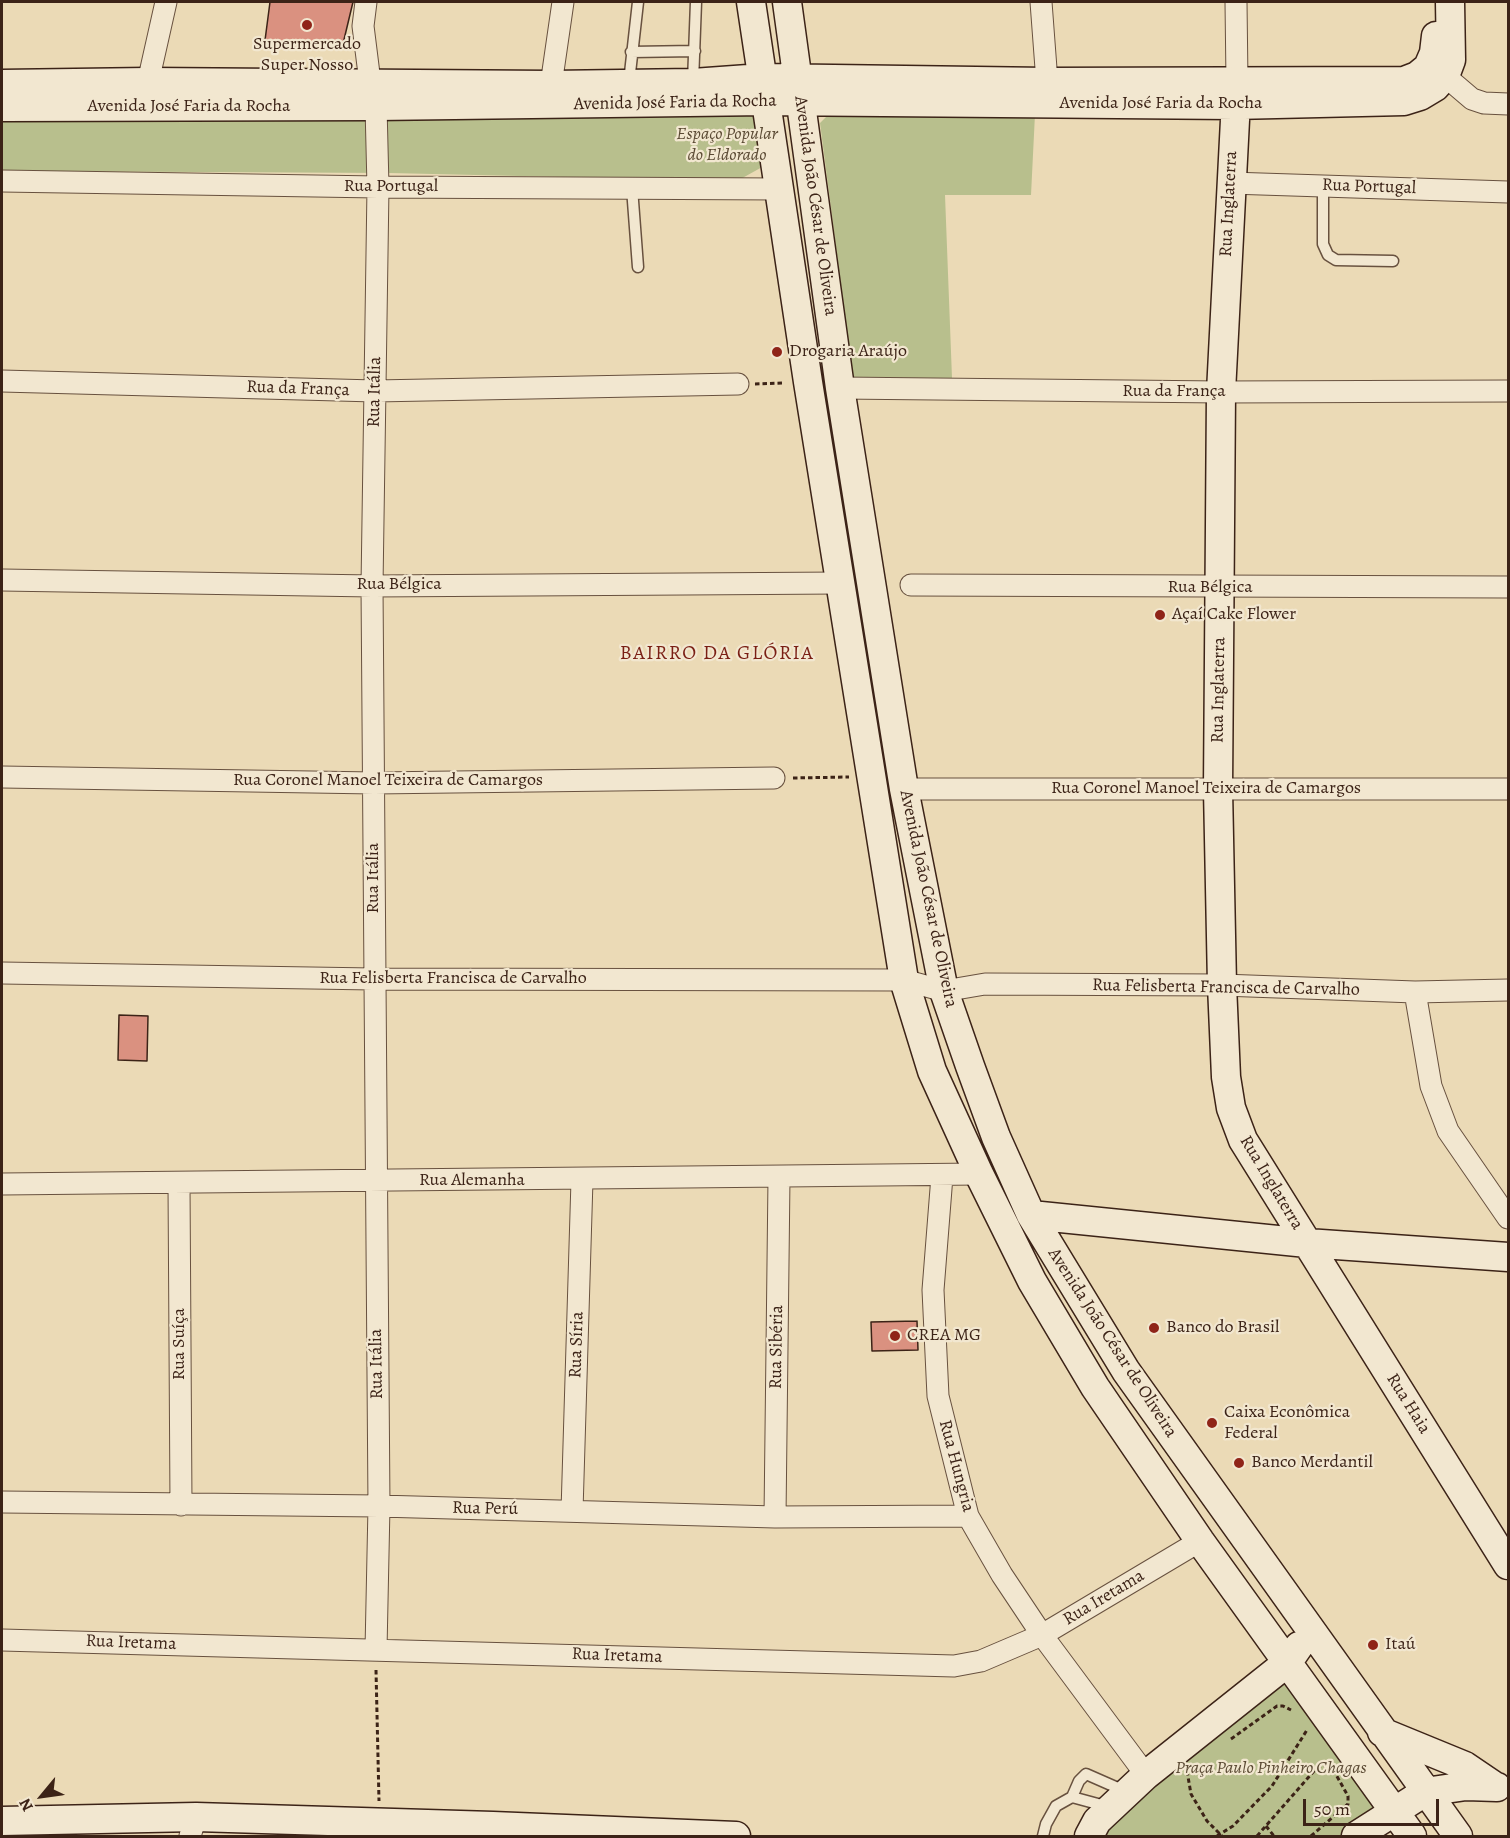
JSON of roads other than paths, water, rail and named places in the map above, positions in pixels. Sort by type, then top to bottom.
[{"type":"street","points":[[148,82],[166,2]]},
{"type":"street","name":"Rua Itália","points":[[366,2],[363,26],[373,94],[378,187],[372,586],[373,979],[379,1506],[376,1650]]},
{"type":"street","points":[[551,85],[563,2]]},
{"type":"street","name":"Avenida João César de Oliveira","points":[[751,2],[808,382],[904,980],[932,1071],[979,1174],[1032,1281],[1095,1387],[1200,1541],[1412,1836]]},
{"type":"street","name":"Avenida João César de Oliveira","points":[[787,2],[840,388],[904,789],[944,991],[996,1137],[1031,1215],[1126,1371],[1458,1836]]},
{"type":"street","points":[[1041,2],[1047,82]]},
{"type":"street","points":[[1236,2],[1236,93]]},
{"type":"street","name":"Avenida José Faria da Rocha","points":[[2,84],[148,82],[373,94],[764,90],[1236,93],[1411,79],[1428,67],[1434,53],[1436,20],[1434,2]]},
{"type":"street","points":[[1450,2],[1451,60],[1444,76],[1472,99],[1484,103],[1509,104]]},
{"type":"street","name":"Avenida José Faria da Rocha","points":[[799,90],[1047,82],[1404,101],[1420,96],[1435,87],[1444,76]]},
{"type":"street","name":"Avenida José Faria da Rocha","points":[[2,107],[629,83],[693,83],[764,90]]},
{"type":"street","name":"Rua Inglaterra","points":[[1236,93],[1221,392],[1218,789],[1226,1077],[1231,1108],[1243,1140],[1307,1243]]},
{"type":"street","name":"Rua Portugal","points":[[2,181],[378,187],[780,189]]},
{"type":"street","name":"Rua Portugal","points":[[1230,183],[1509,192]]},
{"type":"street","name":"Rua da França","points":[[2,381],[375,391],[738,384]]},
{"type":"street","name":"Rua da França","points":[[840,388],[1221,392],[1509,391]]},
{"type":"street","name":"Rua Bélgica","points":[[2,580],[372,586],[841,584]]},
{"type":"street","name":"Rua Bélgica","points":[[911,585],[1221,588],[1509,587]]},
{"type":"street","name":"Rua Coronel Manoel Teixeira de Camargos","points":[[2,777],[374,783],[774,778]]},
{"type":"street","name":"Rua Coronel Manoel Teixeira de Camargos","points":[[904,789],[1509,789]]},
{"type":"street","points":[[904,980],[922,970],[935,944]]},
{"type":"street","name":"Rua Felisberta Francisca de Carvalho","points":[[2,973],[373,979],[904,980],[944,991],[985,984],[1222,986],[1415,992],[1509,990]]},
{"type":"street","points":[[1415,992],[1431,1086],[1448,1131],[1509,1218]]},
{"type":"street","points":[[942,1176],[979,1174]]},
{"type":"street","name":"Rua Alemanha","points":[[2,1184],[942,1176]]},
{"type":"street","name":"Rua Hungria","points":[[942,1176],[933,1290],[938,1396],[968,1516],[1002,1575],[1042,1635],[1128,1792]]},
{"type":"street","name":"Rua Sibéria","points":[[775,1517],[779,1178]]},
{"type":"street","name":"Rua Síria","points":[[572,1511],[582,1180]]},
{"type":"street","name":"Rua Suíça","points":[[179,1184],[181,1505]]},
{"type":"street","points":[[1031,1215],[1307,1243],[1509,1257]]},
{"type":"street","name":"Rua Haia","points":[[1307,1243],[1509,1565]]},
{"type":"street","name":"Rua Perú","points":[[2,1502],[379,1506],[775,1517],[968,1516]]},
{"type":"street","name":"Rua Iretama","points":[[2,1640],[954,1666],[981,1661],[1042,1635],[1200,1541]]},
{"type":"street","points":[[1089,1836],[1097,1821],[1128,1792],[1288,1662],[1308,1628]]},
{"type":"street","points":[[1382,1732],[1465,1766],[1503,1791]]},
{"type":"street","points":[[1356,1836],[1394,1809],[1425,1792],[1466,1786],[1503,1791]]},
{"type":"street","points":[[2,1821],[229,1828],[380,1824],[493,1831],[736,1836]]},
{"type":"lane","points":[[629,83],[638,2]]},
{"type":"lane","points":[[693,83],[696,2]]},
{"type":"lane","points":[[632,52],[695,51]]},
{"type":"lane","points":[[1323,186],[1323,244],[1328,255],[1336,260],[1393,261]]},
{"type":"lane","points":[[632,188],[639,267]]},
{"type":"lane","points":[[1072,1797],[1080,1780],[1086,1774],[1128,1792]]},
{"type":"lane","points":[[1043,1836],[1046,1824],[1056,1806],[1072,1797],[1128,1792]]},
{"type":"place","name":"Supermercado Super Nosso","points":[[307,25]]},
{"type":"place","name":"Drogaria Araújo","points":[[777,352]]},
{"type":"place","name":"Açaí Cake Flower","points":[[1160,615]]},
{"type":"place","name":"Banco do Brasil","points":[[1154,1328]]},
{"type":"place","name":"CREA MG","points":[[895,1336]]},
{"type":"place","name":"Caixa Econômica Federal","points":[[1212,1423]]},
{"type":"place","name":"Banco Merdantil","points":[[1239,1463]]},
{"type":"place","name":"Itaú","points":[[1373,1645]]},
{"type":"district","name":"BAIRRO DA GLÓRIA","points":[[717,654]]},
{"type":"park label","name":"Espaço Popular do Eldorado","points":[[727,145]]},
{"type":"park label","name":"Praça Paulo Pinheiro Chagas","points":[[1271,1769]]}]
